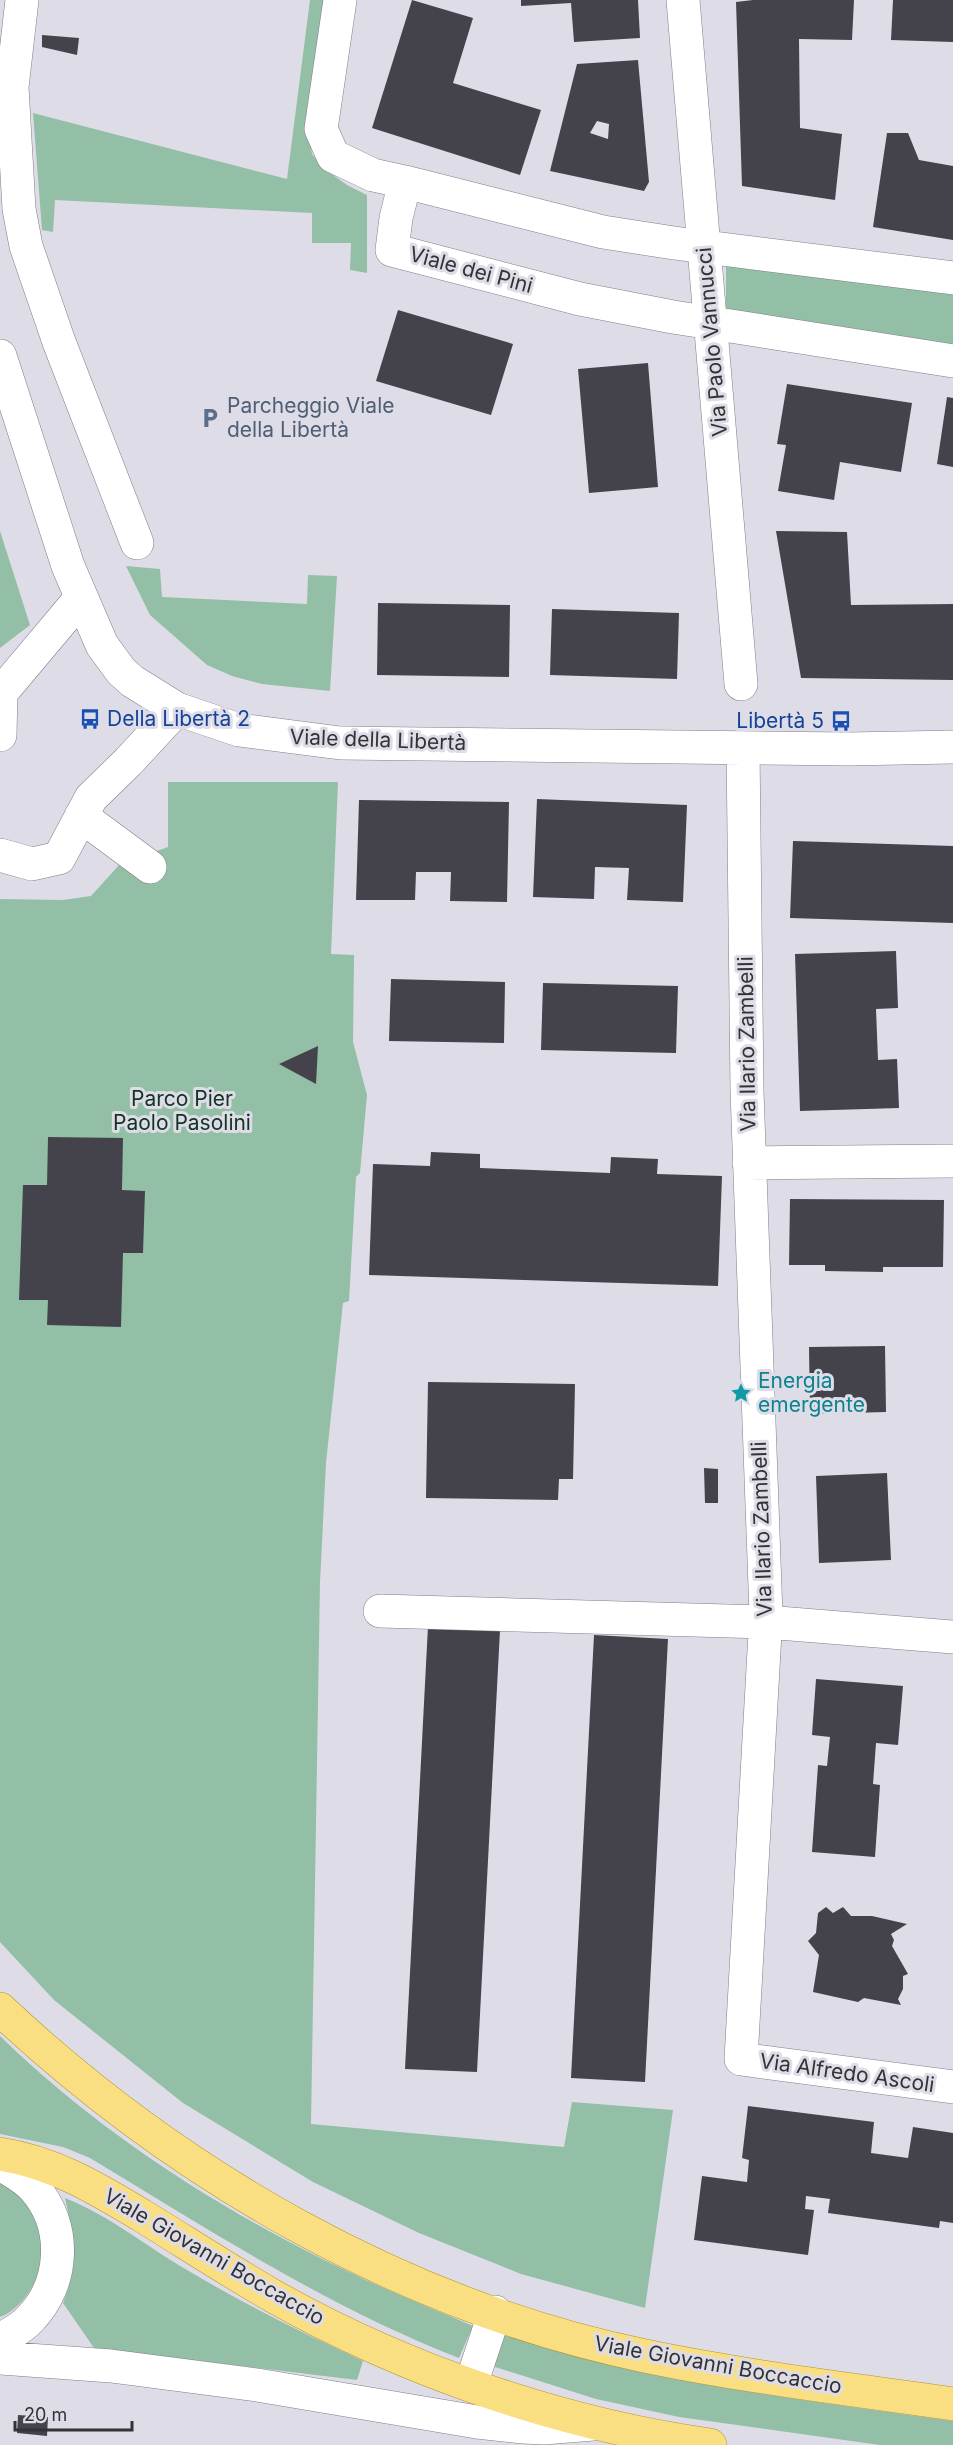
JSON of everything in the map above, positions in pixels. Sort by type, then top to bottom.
[{"type":"main road","name":"Viale Giovanni Boccaccio","points":[[0,2009],[45,2051],[99,2095],[232,2186],[291,2222],[414,2281],[557,2333],[643,2355],[737,2373],[953,2404]]},
{"type":"main road","name":"Viale Giovanni Boccaccio","points":[[0,2154],[28,2160],[70,2174],[273,2296],[349,2334],[471,2384],[611,2432],[710,2445]]},
{"type":"street","points":[[22,0],[6,85],[19,209],[26,246],[59,342],[136,543]]},
{"type":"street","points":[[340,0],[321,129],[333,156],[373,175],[603,232],[953,278]]},
{"type":"street","name":"Via Paolo Vannucci","points":[[683,0],[741,684]]},
{"type":"street","name":"Viale dei Pini","points":[[405,182],[396,218],[392,250],[580,299],[711,323],[953,362]]},
{"type":"street","name":"Viale della Libertà","points":[[0,356],[56,531],[80,599],[102,645],[121,671],[177,709],[239,730],[320,742],[743,748],[953,747]]},
{"type":"street","points":[[0,735],[1,693],[80,599]]},
{"type":"street","points":[[0,855],[32,864],[59,858],[91,798],[177,709]]},
{"type":"street","name":"Via Ilario Zambelli","points":[[741,2059],[766,1622],[749,1163],[743,748]]},
{"type":"street","points":[[81,816],[150,867]]},
{"type":"street","points":[[749,1163],[953,1161]]},
{"type":"street","points":[[380,1611],[766,1622],[953,1636]]},
{"type":"street","name":"Via Alfredo Ascoli","points":[[741,2059],[953,2087]]},
{"type":"street","points":[[0,2164],[33,2187],[55,2225],[59,2241],[58,2261],[49,2292],[31,2318],[0,2340]]},
{"type":"street","points":[[471,2384],[495,2312]]},
{"type":"street","name":"Viale Giovanni Boccaccio","points":[[0,2358],[111,2366],[236,2382],[477,2422],[611,2432]]},
{"type":"green space","points":[[310,0],[325,0],[309,134],[312,154],[322,167],[347,185],[367,195],[367,273],[350,270],[351,243],[312,243],[312,213],[55,200],[53,232],[42,230],[33,113],[287,179]]},
{"type":"green space","points":[[726,259],[953,287],[953,352],[726,310]]},
{"type":"green space","points":[[0,531],[30,625],[0,648]]},
{"type":"green space","points":[[126,566],[160,569],[162,597],[307,604],[308,575],[337,576],[330,691],[262,684],[232,676],[207,665],[150,615]]},
{"type":"green space","name":"Parco Pier Paolo Pasolini","points":[[168,782],[338,782],[331,954],[354,955],[353,1042],[367,1095],[360,1173],[356,1177],[349,1301],[343,1303],[326,1463],[320,1582],[311,2124],[564,2147],[572,2102],[673,2110],[645,2308],[521,2274],[419,2233],[313,2182],[183,2103],[54,2000],[0,1942],[0,899],[63,900],[91,896],[120,864],[168,847]]},
{"type":"green space","points":[[0,2036],[78,2105],[120,2137],[209,2196],[254,2223],[347,2271],[473,2326],[459,2358],[410,2338],[316,2291],[90,2158],[63,2147],[0,2134]]},
{"type":"green space","points":[[0,2180],[16,2190],[30,2205],[40,2223],[44,2252],[33,2286],[18,2305],[0,2317]]},
{"type":"green space","points":[[65,2198],[113,2222],[172,2261],[230,2295],[363,2361],[357,2380],[94,2348],[63,2303],[72,2274],[74,2250]]},
{"type":"green space","points":[[500,2334],[603,2363],[676,2379],[794,2399],[953,2421],[953,2445],[880,2445],[679,2417],[596,2399],[495,2367],[492,2356]]},
{"type":"building","points":[[412,0],[473,18],[453,83],[541,110],[520,175],[372,128]]},
{"type":"building","points":[[521,0],[638,0],[640,38],[574,42],[571,3],[521,6]]},
{"type":"building","points":[[854,0],[852,40],[799,39],[800,128],[842,134],[835,200],[742,186],[736,2]]},
{"type":"building","points":[[893,0],[953,0],[953,42],[891,40]]},
{"type":"building","points":[[42,35],[79,38],[77,55],[42,47]]},
{"type":"building","points":[[638,60],[649,182],[644,191],[550,171],[577,64]],"holes":[[[597,121],[609,124],[608,139],[590,133]]]},
{"type":"building","points":[[887,133],[908,133],[919,160],[953,166],[953,240],[873,227]]},
{"type":"building","points":[[398,310],[513,344],[491,415],[376,381]]},
{"type":"building","points":[[648,363],[658,487],[589,493],[578,369]]},
{"type":"building","points":[[787,384],[912,403],[901,472],[840,462],[834,500],[778,491],[786,445],[777,444]]},
{"type":"building","points":[[947,397],[953,398],[953,467],[937,464]]},
{"type":"building","points":[[776,531],[847,532],[851,605],[953,604],[953,680],[801,678]]},
{"type":"building","points":[[378,603],[510,605],[509,677],[377,675]]},
{"type":"building","points":[[552,609],[679,613],[677,679],[550,675]]},
{"type":"building","points":[[537,799],[687,805],[683,902],[627,900],[629,868],[595,867],[594,899],[533,897]]},
{"type":"building","points":[[359,800],[509,802],[507,902],[450,901],[451,872],[416,872],[415,900],[356,900]]},
{"type":"building","points":[[793,841],[953,846],[953,923],[790,918]]},
{"type":"building","points":[[896,951],[898,1008],[876,1009],[878,1060],[897,1059],[899,1108],[800,1111],[795,954]]},
{"type":"building","points":[[391,979],[505,982],[504,1043],[389,1041]]},
{"type":"building","points":[[543,983],[678,986],[676,1053],[541,1050]]},
{"type":"building","points":[[318,1046],[316,1084],[279,1064]]},
{"type":"building","points":[[48,1137],[123,1138],[122,1190],[145,1191],[143,1253],[123,1253],[121,1327],[47,1325],[48,1300],[19,1300],[23,1185],[47,1185]]},
{"type":"building","points":[[431,1152],[480,1154],[480,1168],[610,1173],[611,1157],[658,1159],[657,1174],[722,1176],[718,1286],[369,1275],[373,1164],[430,1166]]},
{"type":"building","points":[[790,1199],[944,1200],[943,1267],[883,1267],[883,1272],[825,1271],[825,1265],[789,1265]]},
{"type":"building","points":[[885,1346],[886,1412],[810,1414],[809,1347]]},
{"type":"building","points":[[428,1382],[575,1384],[573,1479],[559,1479],[558,1500],[426,1498]]},
{"type":"building","points":[[704,1468],[718,1469],[718,1503],[705,1503]]},
{"type":"building","points":[[887,1473],[891,1560],[819,1563],[816,1476]]},
{"type":"building","points":[[428,1626],[500,1630],[477,2072],[405,2069]]},
{"type":"building","points":[[594,1635],[668,1639],[645,2082],[571,2078]]},
{"type":"building","points":[[816,1679],[903,1686],[898,1745],[876,1743],[873,1784],[880,1785],[875,1857],[812,1852],[818,1765],[827,1766],[830,1737],[812,1735]]},
{"type":"building","points":[[826,1907],[833,1913],[843,1907],[851,1916],[872,1916],[907,1924],[891,1934],[894,1940],[892,1946],[908,1974],[903,1976],[903,1989],[898,1999],[901,2005],[864,1998],[858,2002],[813,1992],[819,1955],[808,1941],[816,1933],[818,1913]]},
{"type":"building","points":[[748,2106],[874,2122],[871,2153],[908,2158],[913,2127],[953,2133],[953,2223],[940,2221],[939,2228],[828,2213],[830,2199],[806,2196],[805,2209],[814,2210],[808,2255],[694,2240],[702,2176],[747,2182],[749,2160],[742,2158]]},
{"type":"building","points":[[18,2415],[48,2417],[47,2436],[17,2433]]},
{"type":"place","name":"Parcheggio Viale della Libertà","points":[[210,418]]},
{"type":"place","name":"Della Libertà 2","points":[[90,719]]},
{"type":"place","name":"Libertà 5","points":[[841,721]]},
{"type":"place","name":"Energia emergente","points":[[741,1393]]}]
